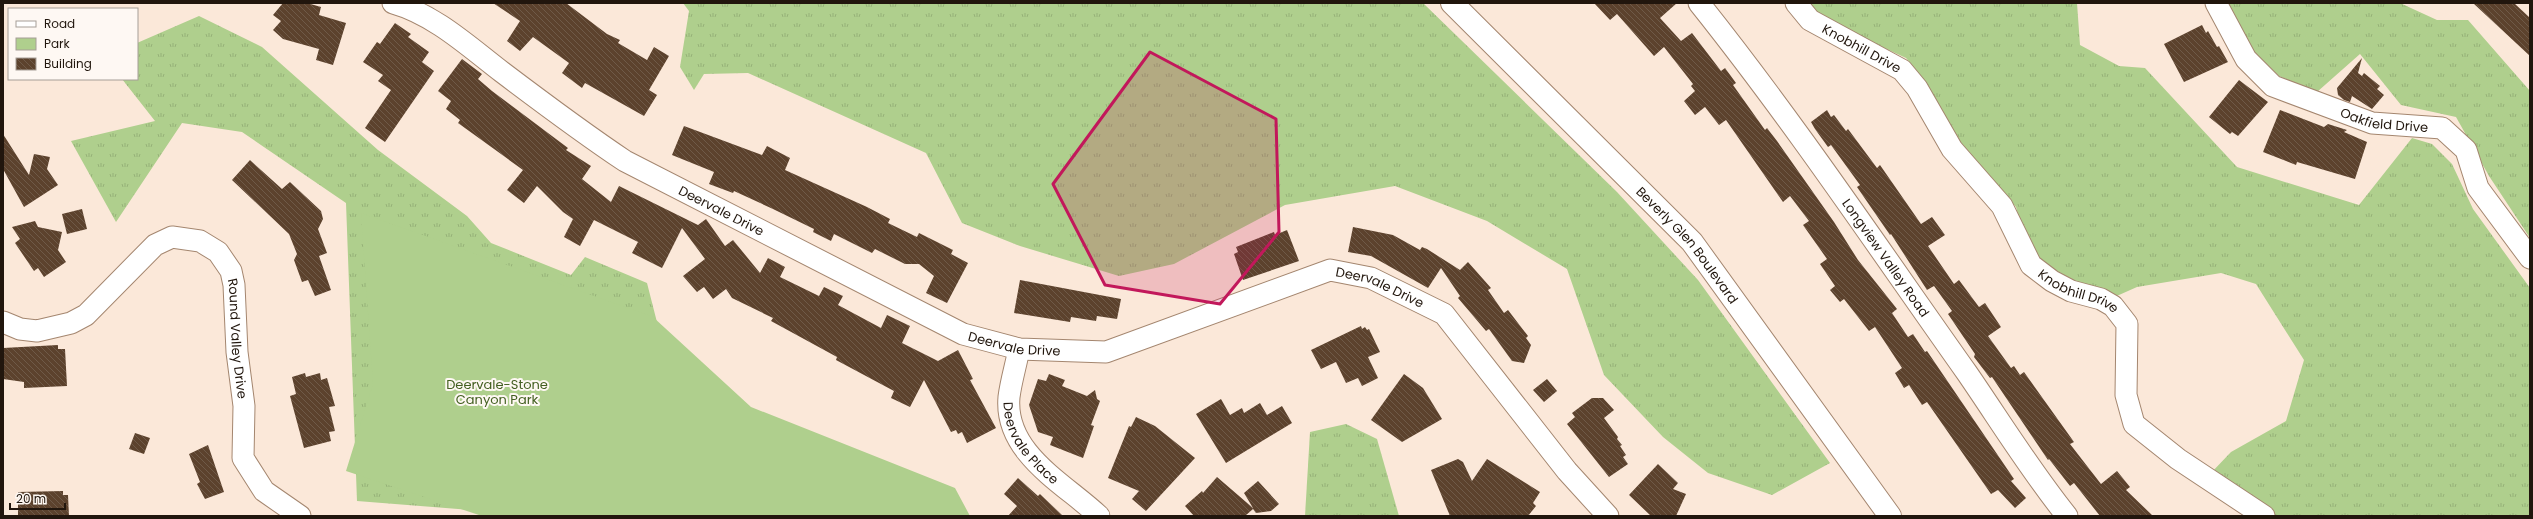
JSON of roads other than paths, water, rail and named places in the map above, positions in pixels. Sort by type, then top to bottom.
[{"type":"main road","name":"Beverly Glen Boulevard","points":[[1452,3],[1692,242],[1890,516]]},
{"type":"street","name":"Deervale Drive","points":[[393,3],[407,7],[445,28],[583,134],[625,161],[963,334],[1019,349],[1106,352],[1330,270],[1371,278],[1444,314],[1567,471],[1608,516]]},
{"type":"street","name":"Longview Valley Road","points":[[1699,3],[1763,83],[1987,403],[2034,476],[2067,516]]},
{"type":"street","name":"Knobhill Drive","points":[[1796,3],[1810,20],[1902,70],[1917,88],[1952,149],[2002,206],[2031,265],[2071,291],[2102,299],[2113,306],[2127,324],[2126,395],[2134,424],[2178,459],[2264,516]]},
{"type":"street","name":"Oakfield Drive","points":[[2216,3],[2246,59],[2273,86],[2372,122],[2442,128],[2466,150],[2478,188],[2530,258]]},
{"type":"street","name":"Round Valley Drive","points":[[3,322],[20,329],[37,331],[71,323],[86,315],[155,245],[163,240],[182,237],[200,241],[208,246],[225,260],[231,271],[234,284],[237,352],[244,406],[243,458],[264,491],[300,516]]},
{"type":"street","name":"Deervale Place","points":[[1019,349],[1009,398],[1011,420],[1015,436],[1028,454],[1099,516]]},
{"type":"park label","name":"Deervale-Stone Canyon Park","points":[[497,392]]}]
